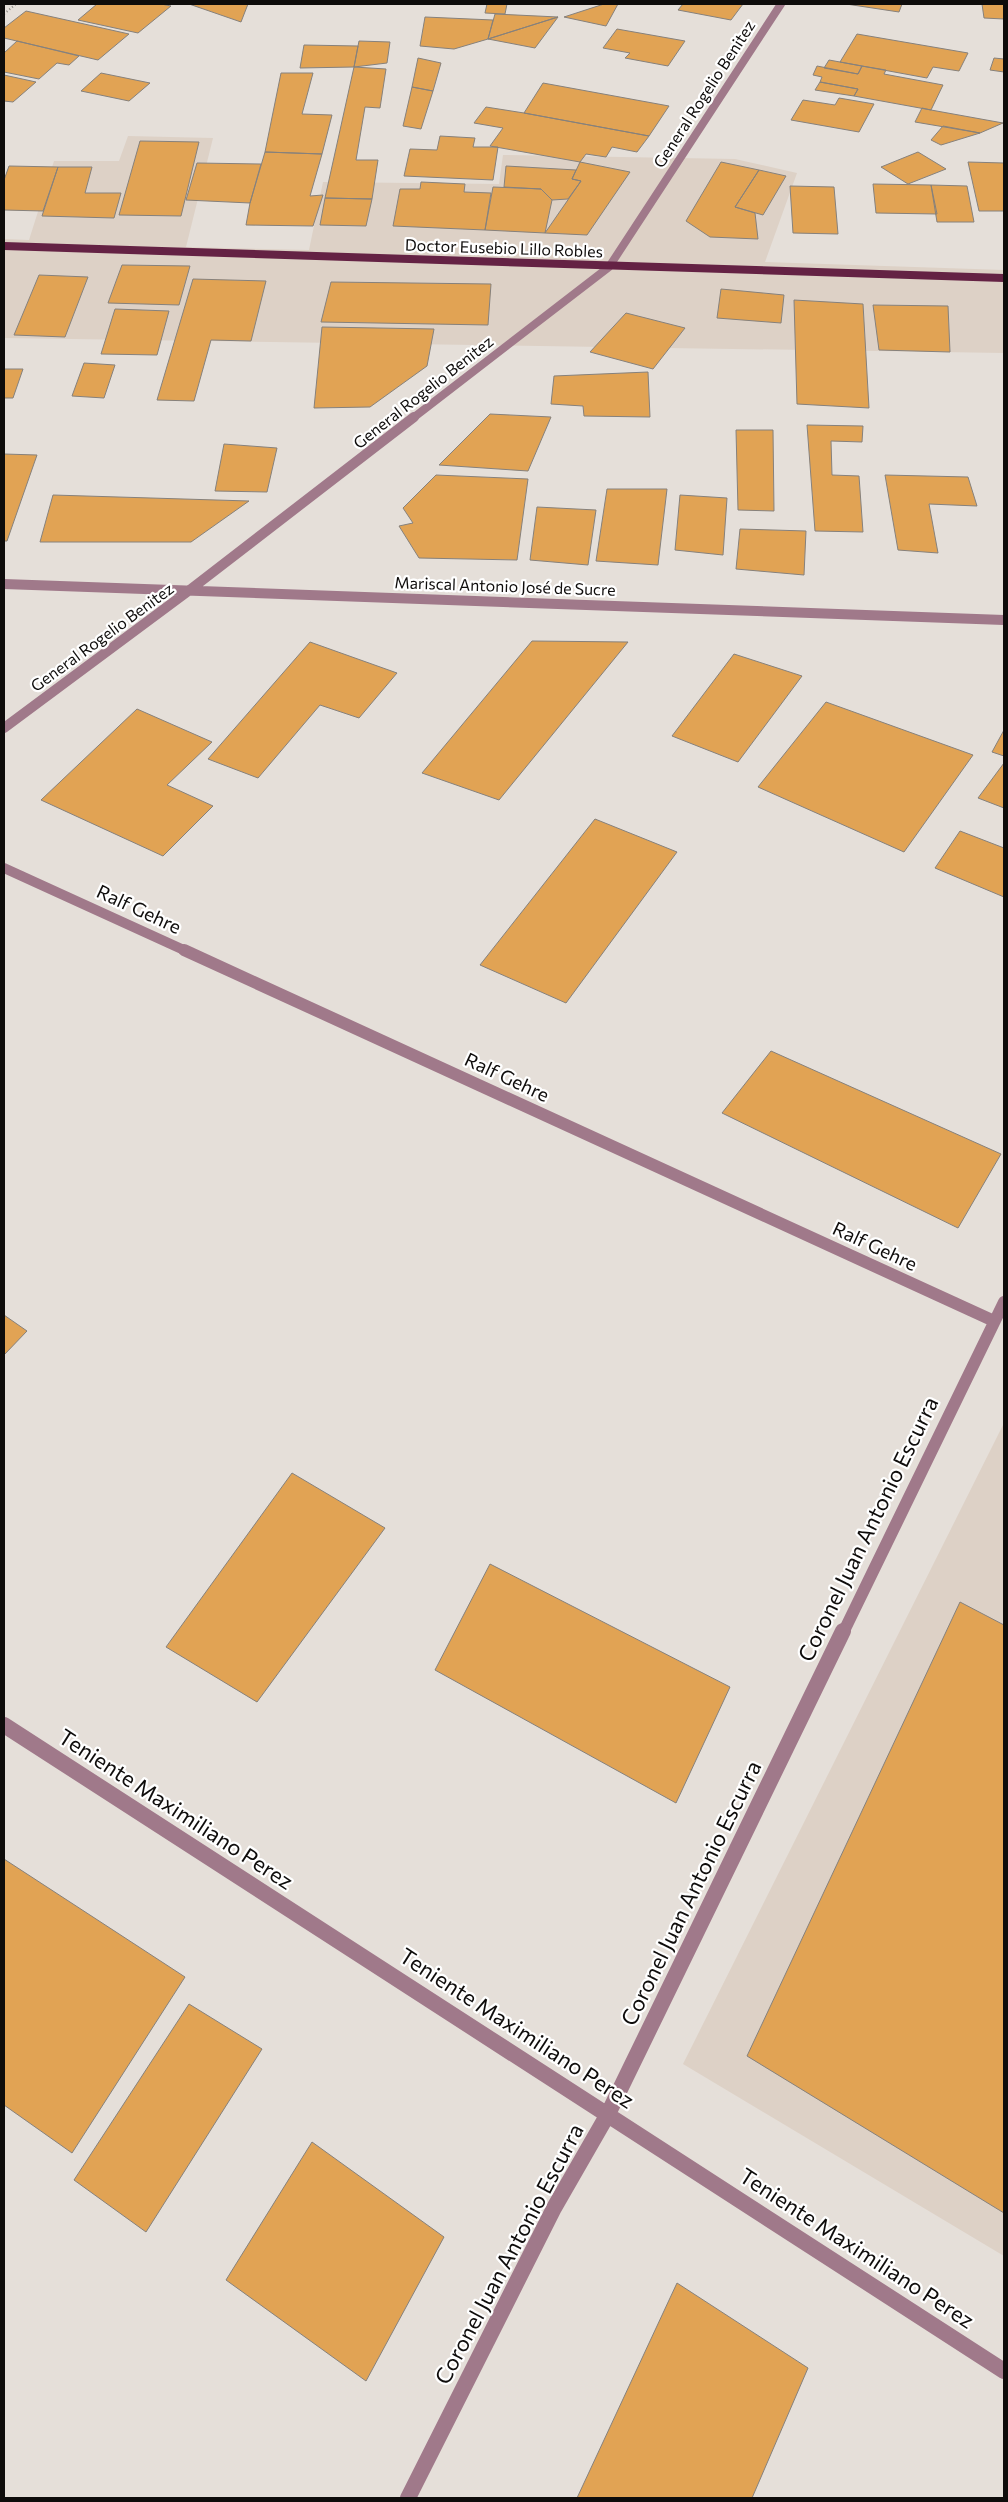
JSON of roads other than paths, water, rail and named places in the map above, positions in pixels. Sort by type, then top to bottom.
[{"type":"main road","name":"Doctor Eusebio Lillo Robles","points":[[4,246],[609,267],[1004,278]]},
{"type":"street","name":"General Rogelio Benitez","points":[[4,728],[192,590],[609,267],[781,4]]},
{"type":"street","name":"Mariscal Antonio José de Sucre","points":[[4,584],[1004,620]]},
{"type":"street","name":"Ralf Gehre","points":[[4,868],[994,1321]]},
{"type":"street","name":"Coronel Juan Antonio Escurra","points":[[408,2498],[554,2208],[608,2114],[1004,1302]]},
{"type":"street","name":"Teniente Maximiliano Perez","points":[[4,1725],[1004,2371]]}]
